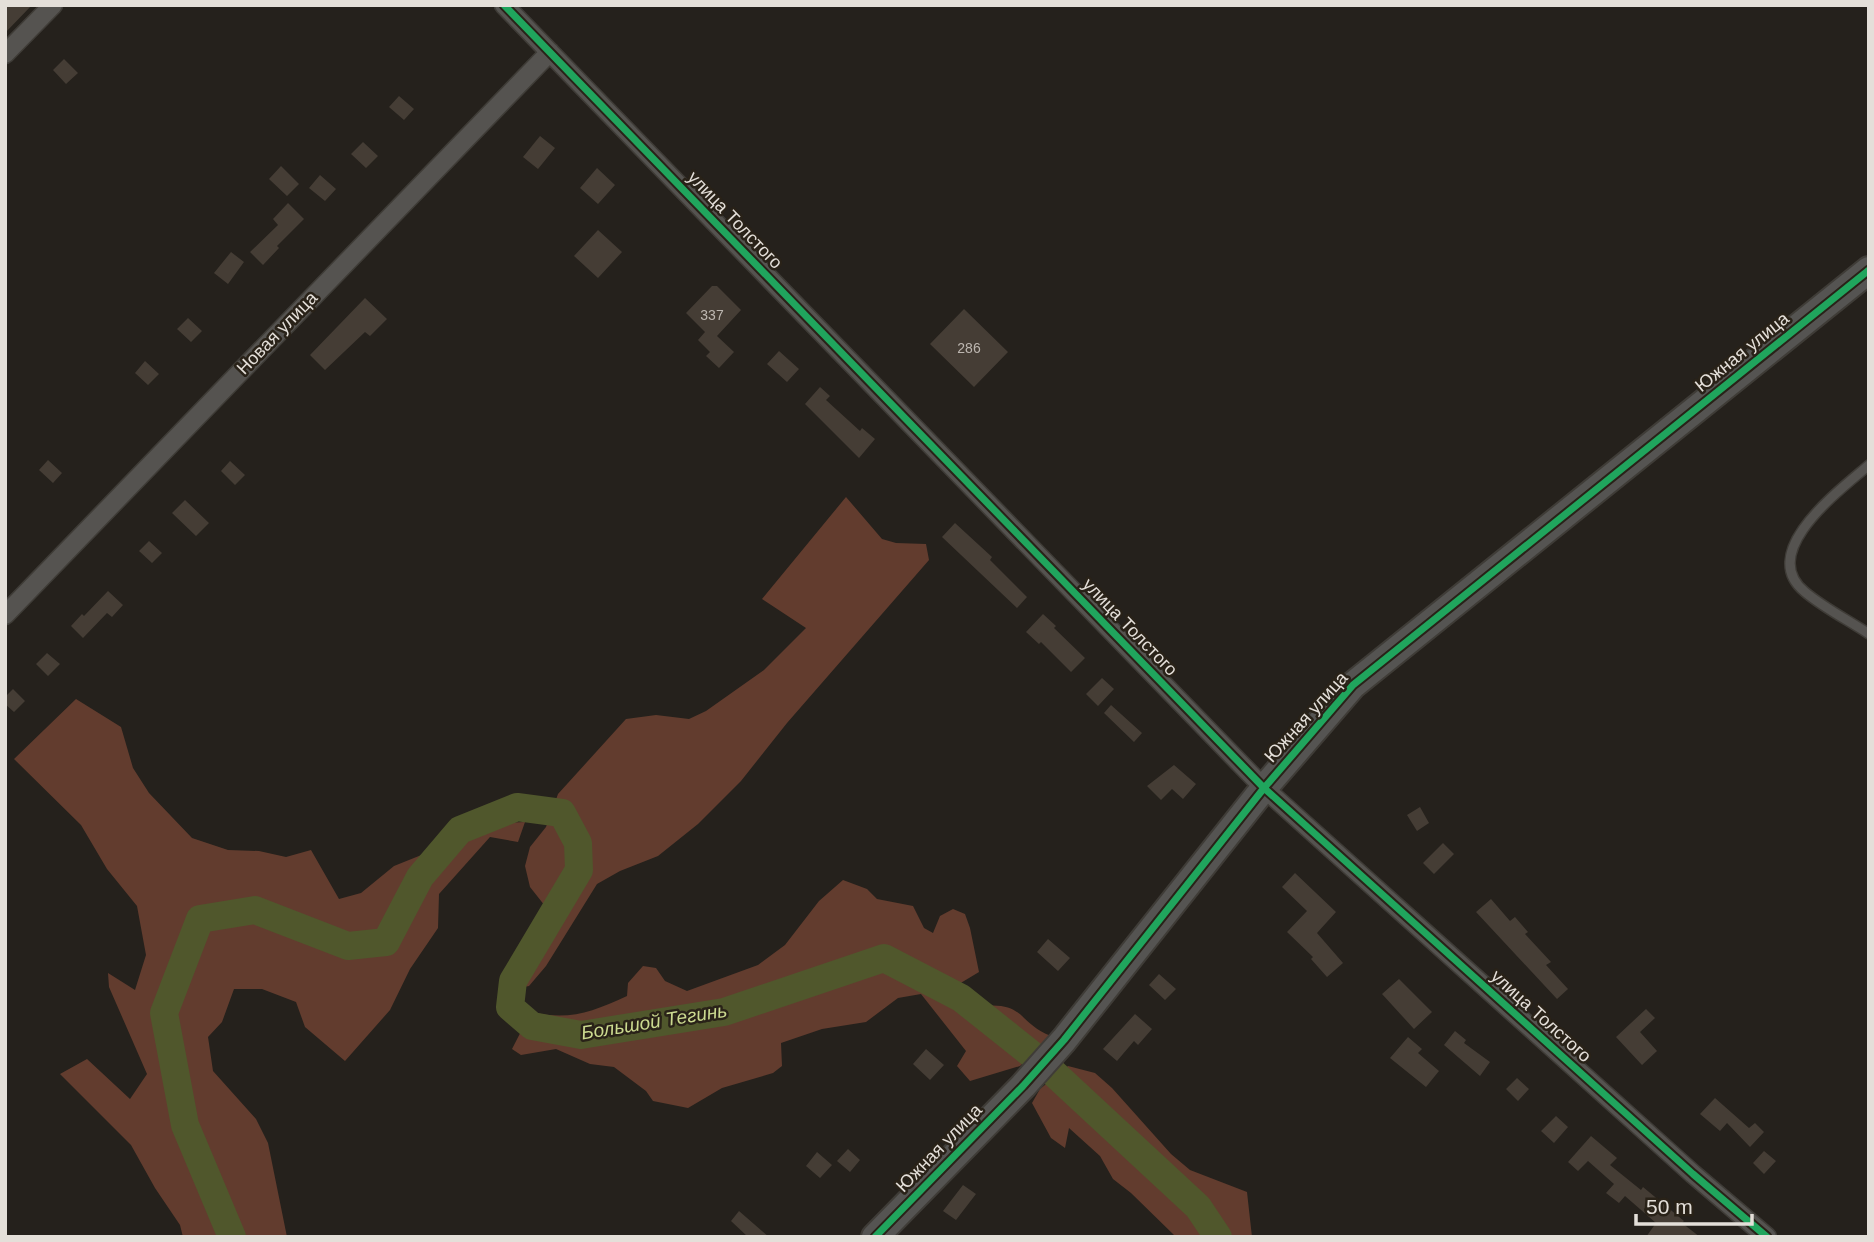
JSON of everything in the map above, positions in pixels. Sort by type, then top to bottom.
[{"type":"street","points":[[5,54],[53,5]]},
{"type":"street","name":"улица Толстого","points":[[504,5],[1264,788],[1693,1174],[1768,1237]]},
{"type":"street","name":"Новая улица","points":[[5,615],[550,52]]},
{"type":"street","name":"Южная улица","points":[[875,1237],[1023,1086],[1064,1040],[1264,788],[1353,685],[1869,271]]},
{"type":"lane","points":[[1869,465],[1828,501],[1797,536],[1791,551],[1790,566],[1803,591],[1869,634]]},
{"type":"shaded area","points":[[846,497],[882,539],[896,543],[926,544],[929,560],[787,723],[741,781],[698,824],[658,856],[620,871],[597,884],[546,966],[529,986],[519,988],[508,976],[545,906],[530,887],[525,866],[530,847],[546,827],[558,794],[626,719],[656,715],[689,719],[706,711],[764,670],[806,628],[762,599]]},
{"type":"shaded area","points":[[76,699],[121,727],[133,768],[149,793],[192,838],[228,850],[259,851],[286,857],[311,850],[339,899],[361,893],[394,866],[501,823],[525,822],[518,842],[490,837],[439,894],[438,928],[410,969],[390,1010],[345,1061],[305,1027],[296,1002],[262,989],[234,989],[222,1022],[208,1037],[213,1071],[256,1119],[268,1143],[287,1237],[183,1237],[180,1225],[131,1145],[60,1074],[87,1059],[130,1099],[147,1074],[109,987],[108,973],[135,990],[146,955],[137,906],[107,869],[81,825],[14,759]]},
{"type":"shaded area","points":[[843,880],[867,889],[877,899],[913,906],[924,928],[933,933],[940,916],[953,909],[965,914],[979,972],[959,984],[983,1006],[1014,1010],[1040,1031],[1051,1036],[1020,1066],[970,1081],[957,1066],[966,1051],[921,994],[898,998],[866,1022],[822,1029],[781,1043],[782,1066],[773,1073],[722,1088],[688,1108],[653,1101],[646,1091],[614,1067],[590,1064],[556,1049],[521,1055],[512,1049],[531,1012],[557,1016],[603,1007],[627,996],[628,983],[643,966],[656,968],[665,981],[687,991],[758,965],[785,945],[819,901]]},
{"type":"shaded area","points":[[1068,1066],[1095,1073],[1112,1088],[1171,1154],[1190,1170],[1247,1192],[1252,1237],[1174,1235],[1113,1179],[1100,1156],[1069,1128],[1065,1148],[1051,1138],[1032,1103],[1040,1089]]},
{"type":"building","points":[[5,5],[32,5],[5,33]]},
{"type":"building","points":[[64,59],[78,73],[66,84],[53,70]]},
{"type":"building","points":[[399,96],[414,109],[404,120],[389,107]]},
{"type":"building","points":[[540,136],[555,148],[538,169],[523,157]]},
{"type":"building","points":[[363,142],[378,156],[366,168],[351,154]]},
{"type":"building","points":[[281,166],[299,184],[287,196],[269,179]]},
{"type":"building","points":[[597,168],[615,185],[598,204],[580,188]]},
{"type":"building","points":[[320,175],[336,189],[325,201],[309,188]]},
{"type":"building","points":[[288,203],[304,219],[277,246],[279,248],[263,265],[250,252],[278,225],[273,219]]},
{"type":"building","points":[[598,230],[622,252],[598,278],[574,256]]},
{"type":"building","points":[[231,252],[244,262],[228,284],[214,273]]},
{"type":"building","points":[[712,286],[717,286],[741,310],[717,336],[734,352],[719,368],[706,356],[710,352],[698,340],[705,332],[686,313]]},
{"type":"building","points":[[365,298],[387,319],[370,336],[365,332],[325,370],[310,355]]},
{"type":"building","points":[[964,309],[1008,352],[974,387],[930,344]]},
{"type":"building","points":[[188,318],[202,331],[191,342],[177,329]]},
{"type":"building","points":[[779,351],[799,369],[787,382],[767,364]]},
{"type":"building","points":[[145,361],[159,374],[148,385],[135,373]]},
{"type":"building","points":[[820,387],[830,396],[826,400],[860,431],[862,428],[875,439],[859,458],[805,404]]},
{"type":"building","points":[[48,460],[62,473],[53,483],[39,470]]},
{"type":"building","points":[[230,461],[245,475],[235,485],[221,471]]},
{"type":"building","points":[[185,500],[209,523],[196,536],[172,513]]},
{"type":"building","points":[[955,523],[992,557],[990,560],[1027,597],[1017,608],[942,537]]},
{"type":"building","points":[[149,541],[162,553],[152,563],[139,551]]},
{"type":"building","points":[[108,591],[123,605],[112,617],[107,613],[83,638],[71,626]]},
{"type":"building","points":[[1043,614],[1085,658],[1071,672],[1041,642],[1039,644],[1026,632]]},
{"type":"building","points":[[47,653],[60,664],[48,676],[36,664]]},
{"type":"building","points":[[1102,678],[1114,689],[1098,706],[1086,694]]},
{"type":"building","points":[[13,689],[25,701],[14,712],[5,704],[5,697]]},
{"type":"building","points":[[1111,705],[1142,733],[1134,742],[1104,713]]},
{"type":"building","points":[[1174,765],[1196,784],[1183,799],[1172,789],[1161,800],[1147,786]]},
{"type":"building","points":[[1420,807],[1429,823],[1417,831],[1407,815]]},
{"type":"building","points":[[1443,843],[1454,854],[1434,874],[1423,863]]},
{"type":"building","points":[[1295,873],[1336,912],[1317,933],[1343,963],[1327,977],[1311,959],[1313,957],[1287,932],[1307,911],[1282,887]]},
{"type":"building","points":[[1491,899],[1510,921],[1515,917],[1528,932],[1525,934],[1551,962],[1546,965],[1568,989],[1557,999],[1476,912]]},
{"type":"building","points":[[1048,939],[1070,958],[1058,971],[1037,952]]},
{"type":"building","points":[[1159,974],[1176,989],[1165,1000],[1149,985]]},
{"type":"building","points":[[1399,979],[1432,1012],[1414,1029],[1382,994]]},
{"type":"building","points":[[1646,1009],[1655,1018],[1640,1032],[1657,1051],[1642,1065],[1616,1037]]},
{"type":"building","points":[[1135,1014],[1152,1029],[1138,1045],[1134,1041],[1117,1061],[1103,1049]]},
{"type":"building","points":[[1455,1031],[1466,1040],[1464,1043],[1490,1062],[1480,1076],[1444,1045]]},
{"type":"building","points":[[1408,1037],[1422,1049],[1418,1053],[1439,1071],[1426,1087],[1390,1058]]},
{"type":"building","points":[[926,1049],[944,1065],[930,1080],[913,1064]]},
{"type":"building","points":[[1517,1078],[1529,1089],[1518,1101],[1506,1089]]},
{"type":"building","points":[[1715,1098],[1749,1128],[1755,1123],[1764,1132],[1750,1147],[1727,1123],[1720,1131],[1700,1114]]},
{"type":"building","points":[[1556,1116],[1568,1127],[1554,1143],[1541,1131]]},
{"type":"building","points":[[1591,1136],[1617,1158],[1610,1165],[1641,1190],[1643,1187],[1700,1237],[1646,1237],[1656,1223],[1625,1196],[1619,1203],[1606,1193],[1614,1184],[1588,1161],[1578,1171],[1568,1162]]},
{"type":"building","points":[[848,1149],[860,1160],[850,1172],[837,1161]]},
{"type":"building","points":[[1764,1151],[1776,1161],[1764,1174],[1753,1163]]},
{"type":"building","points":[[817,1152],[832,1165],[820,1178],[806,1166]]},
{"type":"building","points":[[963,1185],[976,1194],[956,1220],[943,1211]]},
{"type":"building","points":[[739,1211],[769,1237],[748,1237],[731,1221]]},
{"type":"waterway","name":"Большой Тегинь","points":[[232,1237],[185,1125],[164,1013],[200,919],[255,910],[348,946],[386,942],[420,877],[460,830],[517,807],[562,813],[578,843],[579,870],[513,981],[510,1007],[532,1026],[581,1035],[724,1012],[884,958],[961,998],[1045,1065],[1198,1207],[1218,1237]]},
{"type":"cycle path","points":[[504,5],[1264,788],[1693,1174],[1767,1237]]},
{"type":"cycle path","points":[[875,1237],[1023,1086],[1064,1040],[1264,788],[1353,685],[1869,270]]}]
